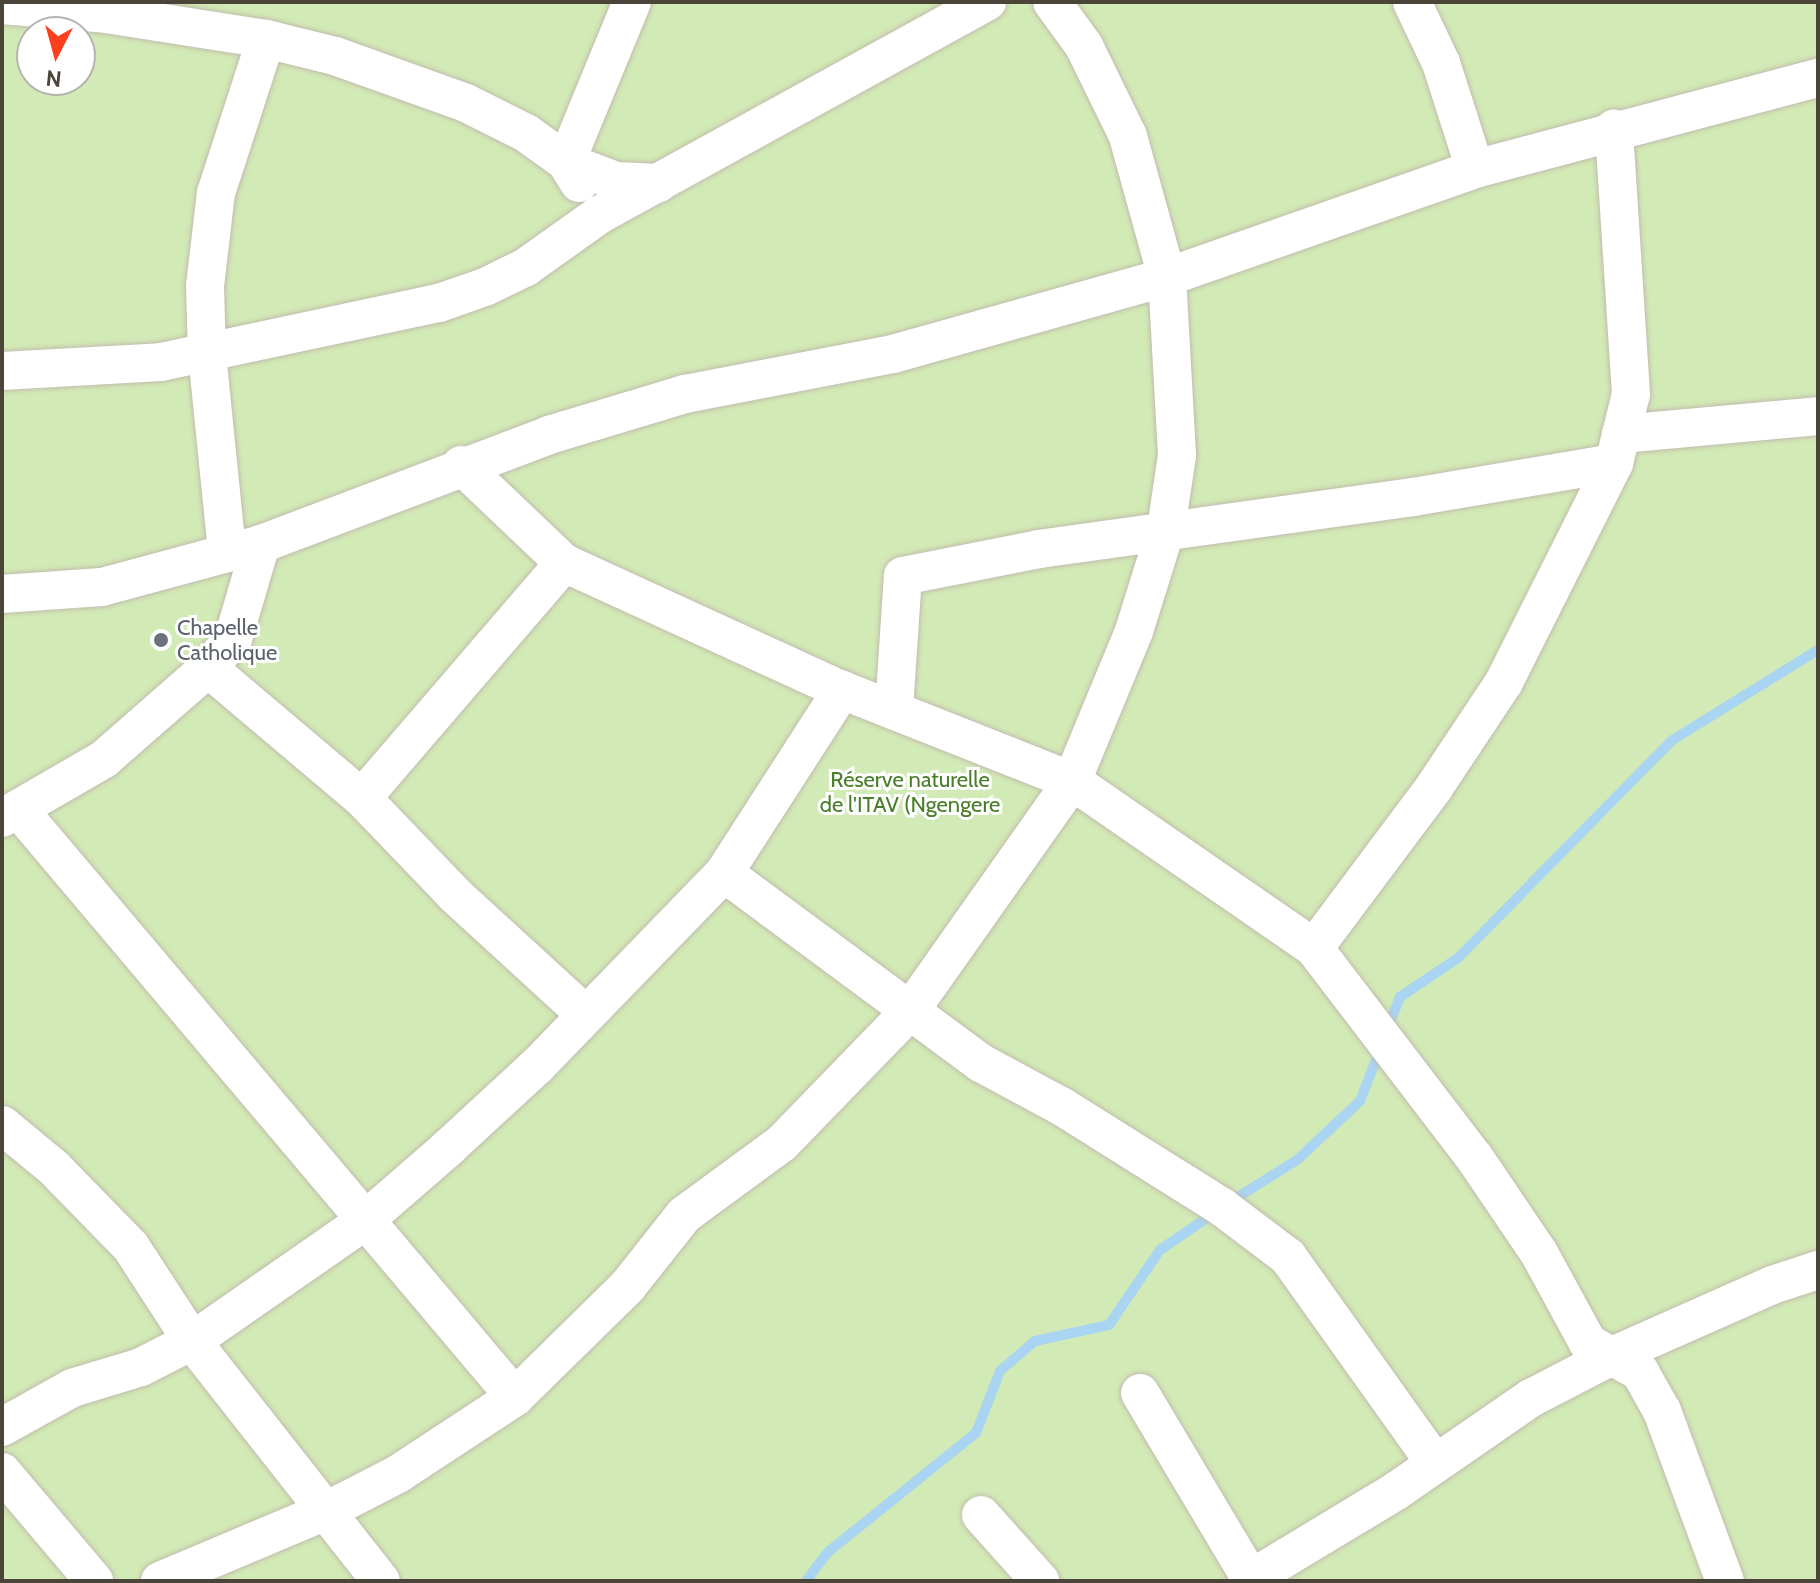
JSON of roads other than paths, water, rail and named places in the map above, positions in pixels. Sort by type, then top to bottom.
[{"type":"street","points":[[566,162],[632,2]]},
{"type":"street","points":[[2,371],[161,362],[207,354],[439,303],[485,287],[526,267],[599,215],[987,2]]},
{"type":"street","points":[[160,1581],[328,1510],[398,1474],[515,1397],[627,1287],[684,1215],[782,1143],[910,1011],[1072,781],[1134,631],[1166,529],[1177,455],[1167,277],[1128,136],[1084,46],[1052,2]]},
{"type":"street","points":[[1412,2],[1441,63],[1475,169]]},
{"type":"street","points":[[2,5],[106,14],[266,39],[335,56],[466,103],[526,133],[566,162],[616,181],[659,183]]},
{"type":"street","points":[[266,39],[216,193],[205,286],[207,354],[244,547],[233,639],[208,668],[104,759],[11,815],[515,1397]]},
{"type":"street","points":[[2,594],[102,587],[244,547],[461,465],[685,394],[893,354],[1167,277],[1475,169],[1614,129],[1818,78]]},
{"type":"street","points":[[1314,948],[1435,786],[1504,682],[1618,448],[1631,394],[1614,129]]},
{"type":"street","points":[[566,162],[599,215]]},
{"type":"street","points":[[894,710],[903,576],[1166,529],[1413,497],[1618,448],[1818,416]]},
{"type":"street","points":[[461,465],[564,563],[842,690],[1072,781],[1314,948],[1406,1063],[1539,1253],[1588,1343],[1640,1372],[1662,1411],[1725,1581]]},
{"type":"street","points":[[362,798],[564,563]]},
{"type":"street","points":[[208,668],[362,798],[455,895],[584,1013]]},
{"type":"street","points":[[2,1427],[72,1388],[141,1367],[192,1341],[363,1222],[537,1066],[584,1013],[724,873],[842,690]]},
{"type":"street","points":[[724,873],[981,1063],[1061,1106],[1222,1207],[1288,1257],[1434,1462]]},
{"type":"street","points":[[2,1125],[54,1168],[131,1247],[192,1341],[381,1581]]},
{"type":"street","points":[[1140,1393],[1250,1580],[1396,1491],[1531,1398],[1612,1356],[1772,1285],[1818,1270]]},
{"type":"street","points":[[2,1472],[94,1581]]},
{"type":"street","points":[[981,1515],[1040,1581]]},
{"type":"waterway","points":[[1388,1028],[1400,997],[1458,958],[1671,741],[1818,650]]},
{"type":"waterway","points":[[1230,1202],[1297,1160],[1360,1101],[1380,1050]]},
{"type":"waterway","points":[[806,1581],[828,1552],[976,1433],[1000,1371],[1035,1341],[1109,1325],[1160,1250],[1217,1211]]},
{"type":"place","name":"Chapelle Catholique","points":[[161,640]]},
{"type":"park label","name":"Réserve naturelle de l'ITAV (Ngengere","points":[[910,792]]}]
